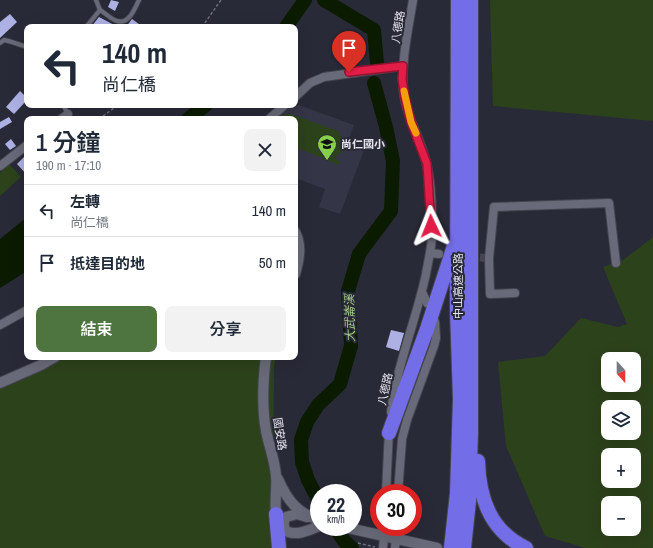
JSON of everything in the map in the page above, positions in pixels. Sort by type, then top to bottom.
[{"type":"highway","name":"中山高速公路","points":[[458,0],[457,311],[460,442],[457,493],[460,547]]},
{"type":"highway","name":"中山高速公路","points":[[460,547],[469,500],[471,432],[471,0]]},
{"type":"highway","points":[[389,433],[427,329],[458,232]]},
{"type":"highway","points":[[470,311],[478,369],[478,476],[484,504],[494,523],[507,536],[526,548]]},
{"type":"highway","points":[[279,548],[281,523]]},
{"type":"street","name":"八德路","points":[[386,484],[389,433],[395,388],[422,292],[432,239],[428,169],[411,122],[402,79],[413,0]]},
{"type":"street","points":[[298,94],[310,83],[324,77],[336,74],[403,66]]},
{"type":"street","points":[[272,116],[281,108]]},
{"type":"street","points":[[0,166],[24,147]]},
{"type":"street","points":[[515,293],[490,294],[487,258],[494,207],[609,203],[616,262]]},
{"type":"street","points":[[298,241],[300,252],[298,261]]},
{"type":"street","points":[[430,253],[439,254]]},
{"type":"street","points":[[422,292],[427,303]]},
{"type":"street","points":[[0,325],[24,312]]},
{"type":"street","points":[[399,484],[402,439],[409,413],[434,346],[436,338],[435,322]]},
{"type":"street","points":[[0,384],[49,360]]},
{"type":"street","name":"國安路","points":[[266,360],[264,405],[266,430],[276,475],[281,523]]},
{"type":"street","points":[[276,475],[284,492],[292,504],[310,516]]},
{"type":"street","points":[[310,518],[297,514],[281,523],[289,532],[304,532],[310,530]]},
{"type":"street","points":[[362,531],[375,534],[383,541],[395,544],[437,548]]},
{"type":"lane","points":[[96,0],[100,10],[117,21],[124,21],[130,16],[139,0]]},
{"type":"lane","points":[[88,24],[100,10]]},
{"type":"lane","points":[[0,43],[4,40],[24,46]]},
{"type":"path","points":[[204,24],[221,0]]},
{"type":"path","points":[[104,116],[114,108]]},
{"type":"path","points":[[358,543],[383,541]]},
{"type":"shaded area","points":[[490,0],[653,0],[653,121],[493,106]]},
{"type":"shaded area","name":"尚仁國小","points":[[298,105],[354,125],[349,138],[366,145],[340,214],[319,207],[325,189],[298,179],[298,116],[278,116],[290,108],[298,108]]},
{"type":"shaded area","points":[[291,114],[297,116],[283,116]]},
{"type":"shaded area","points":[[298,117],[338,131],[344,143],[341,152],[334,158],[340,161],[339,165],[298,148]]},
{"type":"shaded area","points":[[9,164],[21,177],[0,196],[0,173]]},
{"type":"shaded area","points":[[24,219],[24,273],[0,288],[0,239]]},
{"type":"shaded area","points":[[653,234],[653,548],[585,548],[545,536],[506,446],[498,362],[545,356],[581,318],[618,327],[627,324],[603,267],[623,260],[652,238]]},
{"type":"shaded area","points":[[59,360],[275,360],[274,367],[273,548],[0,548],[0,389],[24,379]]},
{"type":"building","points":[[111,0],[119,2],[115,11],[108,7]]},
{"type":"building","points":[[10,14],[17,22],[0,38],[0,22]]},
{"type":"building","points":[[99,17],[112,24],[93,24]]},
{"type":"building","points":[[132,19],[139,24],[128,24]]},
{"type":"building","points":[[20,91],[24,95],[24,103],[14,114],[6,107]]},
{"type":"building","points":[[9,117],[12,122],[0,129],[0,122]]},
{"type":"building","points":[[11,139],[16,146],[10,150],[5,144]]},
{"type":"building","points":[[24,157],[24,172],[17,164]]},
{"type":"building","points":[[391,330],[404,333],[399,351],[386,347]]},
{"type":"waterway","points":[[288,24],[305,0]]},
{"type":"waterway","name":"大武崙溪","points":[[324,0],[374,30],[377,64]]},
{"type":"waterway","name":"大武崙溪","points":[[310,484],[302,462],[301,440],[307,422],[318,405],[340,384],[351,346],[348,291],[359,254],[391,211],[393,161],[386,127],[374,83]]},
{"type":"waterway","points":[[192,116],[202,108]]},
{"type":"waterway","name":"大武崙溪","points":[[340,536],[352,548]]},
{"type":"tunnel","points":[[468,256],[485,258]]},
{"type":"slow traffic","points":[[404,91],[411,122],[416,133]]},
{"type":"place","name":"尚仁國小","points":[[327,161]]},
{"type":"route","points":[[349,72],[403,66],[402,79],[405,98],[411,122],[427,164],[431,226]]}]
